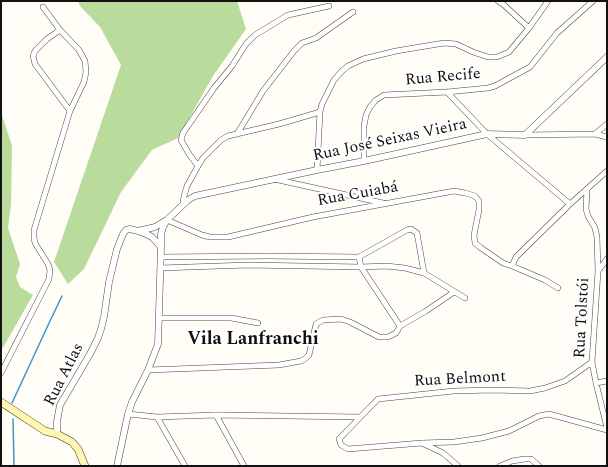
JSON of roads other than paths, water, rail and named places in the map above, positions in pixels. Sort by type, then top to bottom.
[{"type":"main road","points":[[1,402],[44,431],[57,434],[72,442],[78,448],[85,466]]},
{"type":"main road","points":[[1,406],[9,408]]},
{"type":"street","points":[[498,1],[530,28]]},
{"type":"street","points":[[317,170],[320,112],[325,97],[334,80],[348,66],[362,59],[396,51],[444,43],[456,44],[488,57],[498,57],[509,52],[530,28],[548,1]]},
{"type":"street","name":"Rua Recife","points":[[364,161],[364,126],[366,115],[376,100],[384,95],[447,92],[495,86],[530,67],[556,33],[593,1]]},
{"type":"street","points":[[198,166],[181,140],[183,133],[214,88],[232,66],[246,44],[255,34],[288,16],[329,6]]},
{"type":"street","points":[[1,373],[49,279],[50,270],[35,243],[34,230],[70,111],[84,82],[86,72],[85,61],[79,50],[60,30],[43,7]]},
{"type":"street","points":[[237,134],[263,91],[294,51],[302,43],[316,38],[353,12]]},
{"type":"street","points":[[60,30],[47,39],[35,51],[33,56],[36,64],[70,111]]},
{"type":"street","points":[[525,135],[607,57]]},
{"type":"street","points":[[447,92],[487,134],[570,204]]},
{"type":"street","points":[[183,204],[187,186],[198,166],[203,158],[221,140],[228,136],[279,124],[320,112]]},
{"type":"street","points":[[595,134],[607,124]]},
{"type":"street","name":"Rua José Seixas Vieira","points":[[167,220],[183,204],[194,196],[487,134],[595,134],[607,136]]},
{"type":"street","points":[[558,288],[545,280],[512,266],[516,257],[570,204],[607,171]]},
{"type":"street","points":[[273,179],[386,203]]},
{"type":"street","points":[[587,189],[586,209],[595,228],[597,237],[598,271]]},
{"type":"street","name":"Rua Cuiabá","points":[[167,220],[202,235],[223,238],[313,217],[454,191],[475,196],[479,201],[479,210],[474,235],[475,243],[503,263],[512,266]]},
{"type":"street","points":[[138,231],[155,227],[167,220]]},
{"type":"street","points":[[117,466],[132,402],[148,370],[158,344],[160,257],[163,228],[167,220]]},
{"type":"street","name":"Rua Atlas","points":[[57,434],[57,422],[60,405],[90,354],[101,329],[109,282],[119,243],[126,230],[130,229],[138,231]]},
{"type":"street","points":[[160,257],[358,257],[411,229],[417,233],[424,273]]},
{"type":"street","points":[[138,231],[152,238],[161,247]]},
{"type":"street","points":[[247,256],[248,265]]},
{"type":"street","points":[[358,257],[361,267],[400,326]]},
{"type":"street","name":"Rua Tolstói","points":[[607,259],[598,271],[592,362],[607,429]]},
{"type":"street","points":[[160,268],[248,265],[386,266],[405,268],[424,273],[464,298]]},
{"type":"street","points":[[148,370],[279,364],[301,361],[309,355],[316,324],[323,320],[341,319],[379,336],[388,337],[396,333],[400,326],[454,292]]},
{"type":"street","points":[[159,318],[231,318],[258,323]]},
{"type":"street","name":"Rua Belmont","points":[[422,443],[348,449],[341,445],[340,439],[378,399],[493,390],[530,392],[565,381],[592,362]]},
{"type":"street","points":[[596,383],[607,381]]},
{"type":"street","points":[[128,414],[157,417],[216,415],[360,417]]},
{"type":"street","points":[[422,443],[454,442],[482,438],[509,431],[539,416],[549,414],[607,429]]},
{"type":"street","points":[[216,415],[244,466]]},
{"type":"street","points":[[157,417],[185,466]]},
{"type":"street","points":[[422,443],[443,453],[458,466]]},
{"type":"street","points":[[500,466],[512,461],[525,459],[531,460],[539,466]]},
{"type":"waterway","points":[[12,403],[62,296]]},
{"type":"waterway","points":[[13,419],[14,466]]},
{"type":"district","name":"Vila Lanfranchi","points":[[253,340]]}]
